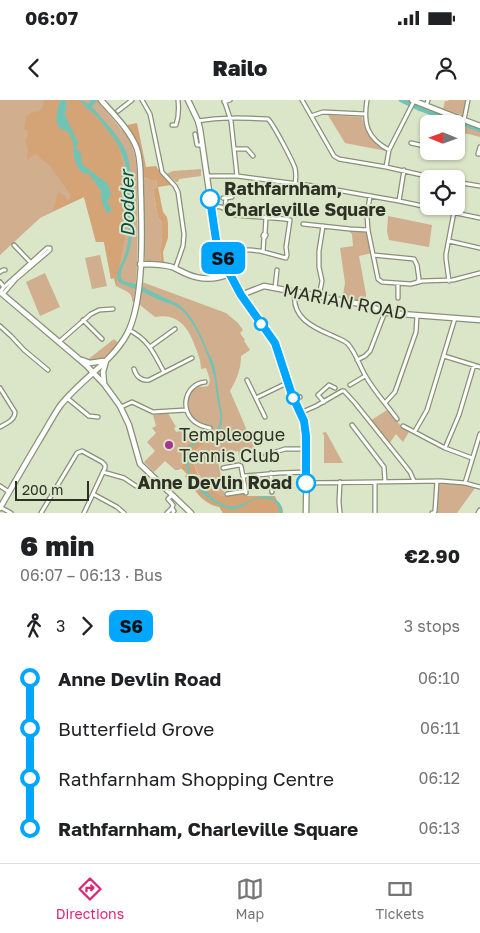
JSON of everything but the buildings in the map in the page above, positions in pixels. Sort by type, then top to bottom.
[{"type":"main road","points":[[0,508],[56,413],[67,398],[119,346],[129,330],[134,316],[140,264],[141,219],[138,152],[128,132],[101,100]]},
{"type":"main road","points":[[188,100],[198,121],[216,240],[229,274],[241,295],[275,343],[287,383],[305,428],[306,513]]},
{"type":"main road","points":[[412,103],[426,106],[438,115]]},
{"type":"main road","points":[[465,120],[480,126]]},
{"type":"main road","points":[[140,264],[159,265],[205,279],[229,274]]},
{"type":"main road","name":"MARIAN ROAD","points":[[241,295],[264,286],[367,306],[385,312],[480,320]]},
{"type":"main road","points":[[1,293],[93,372],[104,384],[130,426],[140,464],[191,513]]},
{"type":"main road","points":[[79,360],[92,363],[106,360]]},
{"type":"main road","points":[[104,384],[103,372],[106,360]]},
{"type":"street","points":[[118,111],[132,100]]},
{"type":"street","points":[[142,100],[150,114],[162,172],[178,192],[184,234],[183,246],[176,269]]},
{"type":"street","points":[[172,125],[176,124],[178,120],[178,100]]},
{"type":"street","points":[[230,100],[224,101],[230,118],[238,176]]},
{"type":"street","points":[[302,100],[334,156],[340,159],[386,166],[420,174]]},
{"type":"street","points":[[366,100],[365,114],[368,130],[373,138],[390,150]]},
{"type":"street","points":[[426,106],[428,100]]},
{"type":"street","points":[[465,115],[468,100]]},
{"type":"street","points":[[386,166],[390,150],[412,103]]},
{"type":"street","points":[[311,116],[323,112],[365,114]]},
{"type":"street","points":[[198,121],[230,118],[268,119],[295,169],[295,184]]},
{"type":"street","points":[[195,134],[197,145],[202,145]]},
{"type":"street","points":[[411,142],[420,144]]},
{"type":"street","points":[[480,147],[478,154],[480,154]]},
{"type":"street","points":[[234,149],[248,149],[253,156]]},
{"type":"street","points":[[399,201],[404,170]]},
{"type":"street","points":[[207,176],[238,176],[420,205]]},
{"type":"street","points":[[465,184],[480,186]]},
{"type":"street","points":[[370,196],[367,215],[368,230],[380,281],[398,284],[411,284],[429,280],[449,281],[480,273]]},
{"type":"street","points":[[225,209],[224,198],[232,197]]},
{"type":"street","points":[[211,206],[220,207],[235,215],[288,219],[290,222],[286,258],[263,252],[237,250]]},
{"type":"street","points":[[449,281],[446,259],[453,215]]},
{"type":"street","points":[[465,215],[480,218]]},
{"type":"street","points":[[263,252],[266,217]]},
{"type":"street","points":[[303,224],[368,230]]},
{"type":"street","points":[[319,296],[322,281],[319,251],[323,226]]},
{"type":"street","points":[[448,241],[480,248]]},
{"type":"street","points":[[14,245],[31,263]]},
{"type":"street","points":[[47,248],[50,248],[50,250],[1,293],[4,287],[47,248]]},
{"type":"street","points":[[373,255],[414,259],[417,264],[418,281]]},
{"type":"street","points":[[0,272],[5,270]]},
{"type":"street","points":[[274,288],[277,270]]},
{"type":"street","points":[[0,282],[4,287]]},
{"type":"street","points":[[398,284],[398,298]]},
{"type":"street","points":[[296,292],[294,301],[304,319],[313,327],[349,345],[365,376],[397,419]]},
{"type":"street","points":[[58,342],[91,314],[99,310],[113,309]]},
{"type":"street","points":[[357,360],[370,351],[385,312]]},
{"type":"street","points":[[385,403],[395,392],[413,342],[418,316]]},
{"type":"street","points":[[414,431],[427,410],[455,318]]},
{"type":"street","points":[[83,320],[102,339]]},
{"type":"street","points":[[0,326],[48,370]]},
{"type":"street","points":[[150,347],[175,329]]},
{"type":"street","points":[[129,330],[142,338],[150,347],[164,372]]},
{"type":"street","points":[[444,356],[480,367]]},
{"type":"street","points":[[134,369],[139,378],[149,380],[192,358]]},
{"type":"street","points":[[444,448],[459,415],[474,365]]},
{"type":"street","points":[[350,386],[365,376]]},
{"type":"street","points":[[247,380],[265,416]]},
{"type":"street","points":[[205,382],[196,384],[189,391],[186,410],[195,423],[210,428]]},
{"type":"street","points":[[256,398],[287,383]]},
{"type":"street","points":[[324,402],[318,394],[329,384],[335,388]]},
{"type":"street","points":[[0,388],[15,415],[13,419],[0,427]]},
{"type":"street","points":[[300,413],[324,402],[342,390],[348,394],[410,472],[414,481]]},
{"type":"street","points":[[67,398],[88,416],[98,417]]},
{"type":"street","points":[[294,401],[300,398]]},
{"type":"street","points":[[120,408],[132,402],[153,412],[186,410]]},
{"type":"street","points":[[352,425],[384,466],[384,482]]},
{"type":"street","points":[[403,426],[444,448],[472,458]]},
{"type":"street","points":[[465,483],[480,434]]},
{"type":"street","points":[[266,455],[285,449],[306,449]]},
{"type":"street","points":[[42,512],[77,453],[82,452],[105,465],[84,513]]},
{"type":"street","points":[[223,468],[241,466],[244,476],[246,492],[227,494]]},
{"type":"street","points":[[103,472],[124,478],[136,486]]},
{"type":"street","points":[[244,476],[306,472]]},
{"type":"street","points":[[271,473],[272,492]]},
{"type":"street","points":[[433,513],[437,481]]},
{"type":"street","points":[[306,483],[437,481],[465,483],[480,487]]},
{"type":"street","points":[[340,482],[340,513]]},
{"type":"street","points":[[375,482],[375,513]]},
{"type":"street","points":[[0,486],[9,492]]},
{"type":"street","points":[[93,494],[124,513]]},
{"type":"street","points":[[172,495],[168,499],[173,505],[173,512]]},
{"type":"street","points":[[0,508],[11,513]]},
{"type":"street","points":[[167,513],[172,508]]},
{"type":"shaded area","points":[[0,100],[97,100],[126,134],[134,153],[137,172],[137,250],[134,302],[129,293],[116,286],[114,278],[111,279],[104,242],[96,242],[84,197],[40,218],[0,255]]},
{"type":"shaded area","points":[[44,100],[79,100],[99,120],[118,144],[124,166],[126,229],[116,286],[114,278],[111,279],[104,242],[96,242],[84,197],[53,211],[58,192],[66,196],[67,200],[70,199],[70,194],[49,165],[35,154],[27,160],[28,150],[25,141],[28,135],[27,130],[24,129],[26,117],[31,113],[40,111]]},
{"type":"shaded area","points":[[401,100],[412,100],[423,107],[445,115],[434,115]]},
{"type":"shaded area","points":[[467,100],[463,115],[443,109],[445,101]]},
{"type":"shaded area","points":[[328,115],[362,117],[365,128],[373,141],[386,151],[345,143]]},
{"type":"shaded area","points":[[465,122],[480,128],[480,137],[465,134]]},
{"type":"shaded area","points":[[137,123],[146,167],[156,166],[171,185],[158,187],[163,212],[167,217],[168,223],[168,238],[163,252],[164,263],[161,263],[160,249],[162,222],[158,218],[153,189],[157,187],[156,180],[150,180],[142,176],[139,148],[127,125]]},
{"type":"shaded area","points":[[201,169],[201,176],[179,179],[178,182],[166,174],[173,171]]},
{"type":"shaded area","points":[[142,176],[150,180],[156,180],[157,187],[153,189],[158,218],[162,222],[161,263],[147,262],[145,260]]},
{"type":"shaded area","points":[[388,216],[432,225],[429,247],[389,240],[387,231]]},
{"type":"shaded area","points":[[346,229],[367,231],[372,253],[359,256],[366,294],[366,305],[342,301],[345,283],[340,248],[353,246],[352,234]]},
{"type":"shaded area","points":[[100,255],[107,286],[92,289],[85,258]]},
{"type":"shaded area","points":[[45,273],[60,307],[40,316],[26,282]]},
{"type":"shaded area","points":[[142,282],[226,313],[243,330],[240,333],[250,350],[241,356],[238,374],[230,391],[255,449],[242,451],[244,462],[240,462],[238,451],[217,456],[225,497],[216,493],[205,482],[198,473],[194,463],[196,452],[210,440],[211,428],[196,421],[188,411],[187,405],[191,392],[197,386],[208,386],[210,382],[206,368],[201,369],[192,339],[181,323],[170,317],[155,317],[139,304]]},
{"type":"shaded area","points":[[114,339],[119,344],[101,361],[86,361]]},
{"type":"shaded area","points":[[387,410],[409,432],[403,442],[396,434],[389,444],[370,421]]},
{"type":"shaded area","name":"Templeogue Tennis Club","points":[[168,413],[176,427],[174,428],[176,432],[183,430],[192,442],[186,448],[182,457],[183,462],[180,469],[175,470],[165,461],[154,472],[144,462],[155,451],[147,442],[156,433],[152,428],[156,426],[153,415]]},
{"type":"shaded area","points":[[326,432],[343,463],[324,463],[324,435],[322,433]]},
{"type":"shaded area","points":[[209,434],[210,440],[197,450],[194,457],[196,470],[204,482],[221,496],[244,493],[245,496],[275,496],[283,513],[223,513],[219,507],[208,503],[199,496],[185,476],[187,474],[181,468],[183,464],[182,457],[188,445]]},
{"type":"shaded area","points":[[441,482],[475,488],[457,513],[436,513],[438,485]]},
{"type":"water","points":[[60,100],[64,100],[67,103],[65,115],[78,142],[76,148],[81,153],[82,164],[108,184],[111,195],[107,202],[111,207],[111,212],[107,213],[102,202],[101,191],[89,174],[83,173],[77,166],[73,143],[69,133],[58,125],[57,114]]},
{"type":"water","points":[[79,100],[91,106],[112,129],[125,149],[129,161],[131,186],[129,219],[132,237],[121,278],[123,281],[136,284],[178,304],[184,309],[196,326],[214,365],[222,421],[216,435],[200,441],[192,448],[189,454],[191,476],[211,496],[225,505],[241,505],[264,496],[276,500],[280,504],[282,513],[279,513],[276,502],[270,499],[254,500],[238,509],[230,509],[202,493],[190,477],[186,461],[190,446],[216,431],[220,422],[212,368],[196,330],[186,314],[171,304],[120,283],[117,279],[129,237],[125,163],[115,140],[98,118]]},
{"type":"waterway","points":[[88,107],[95,100]]},
{"type":"waterway","points":[[401,100],[420,109],[480,130]]},
{"type":"bus line","name":"S6","points":[[210,199],[216,240],[225,265],[241,295],[275,343],[287,383],[304,421],[306,436],[306,483]]},
{"type":"place","name":"Rathfarnham, Charleville Square","points":[[210,199]]},
{"type":"place","name":"Templeogue Tennis Club","points":[[169,445]]},
{"type":"place","name":"Anne Devlin Road","points":[[306,483]]},
{"type":"water label","name":"Dodder","points":[[127,204]]}]
